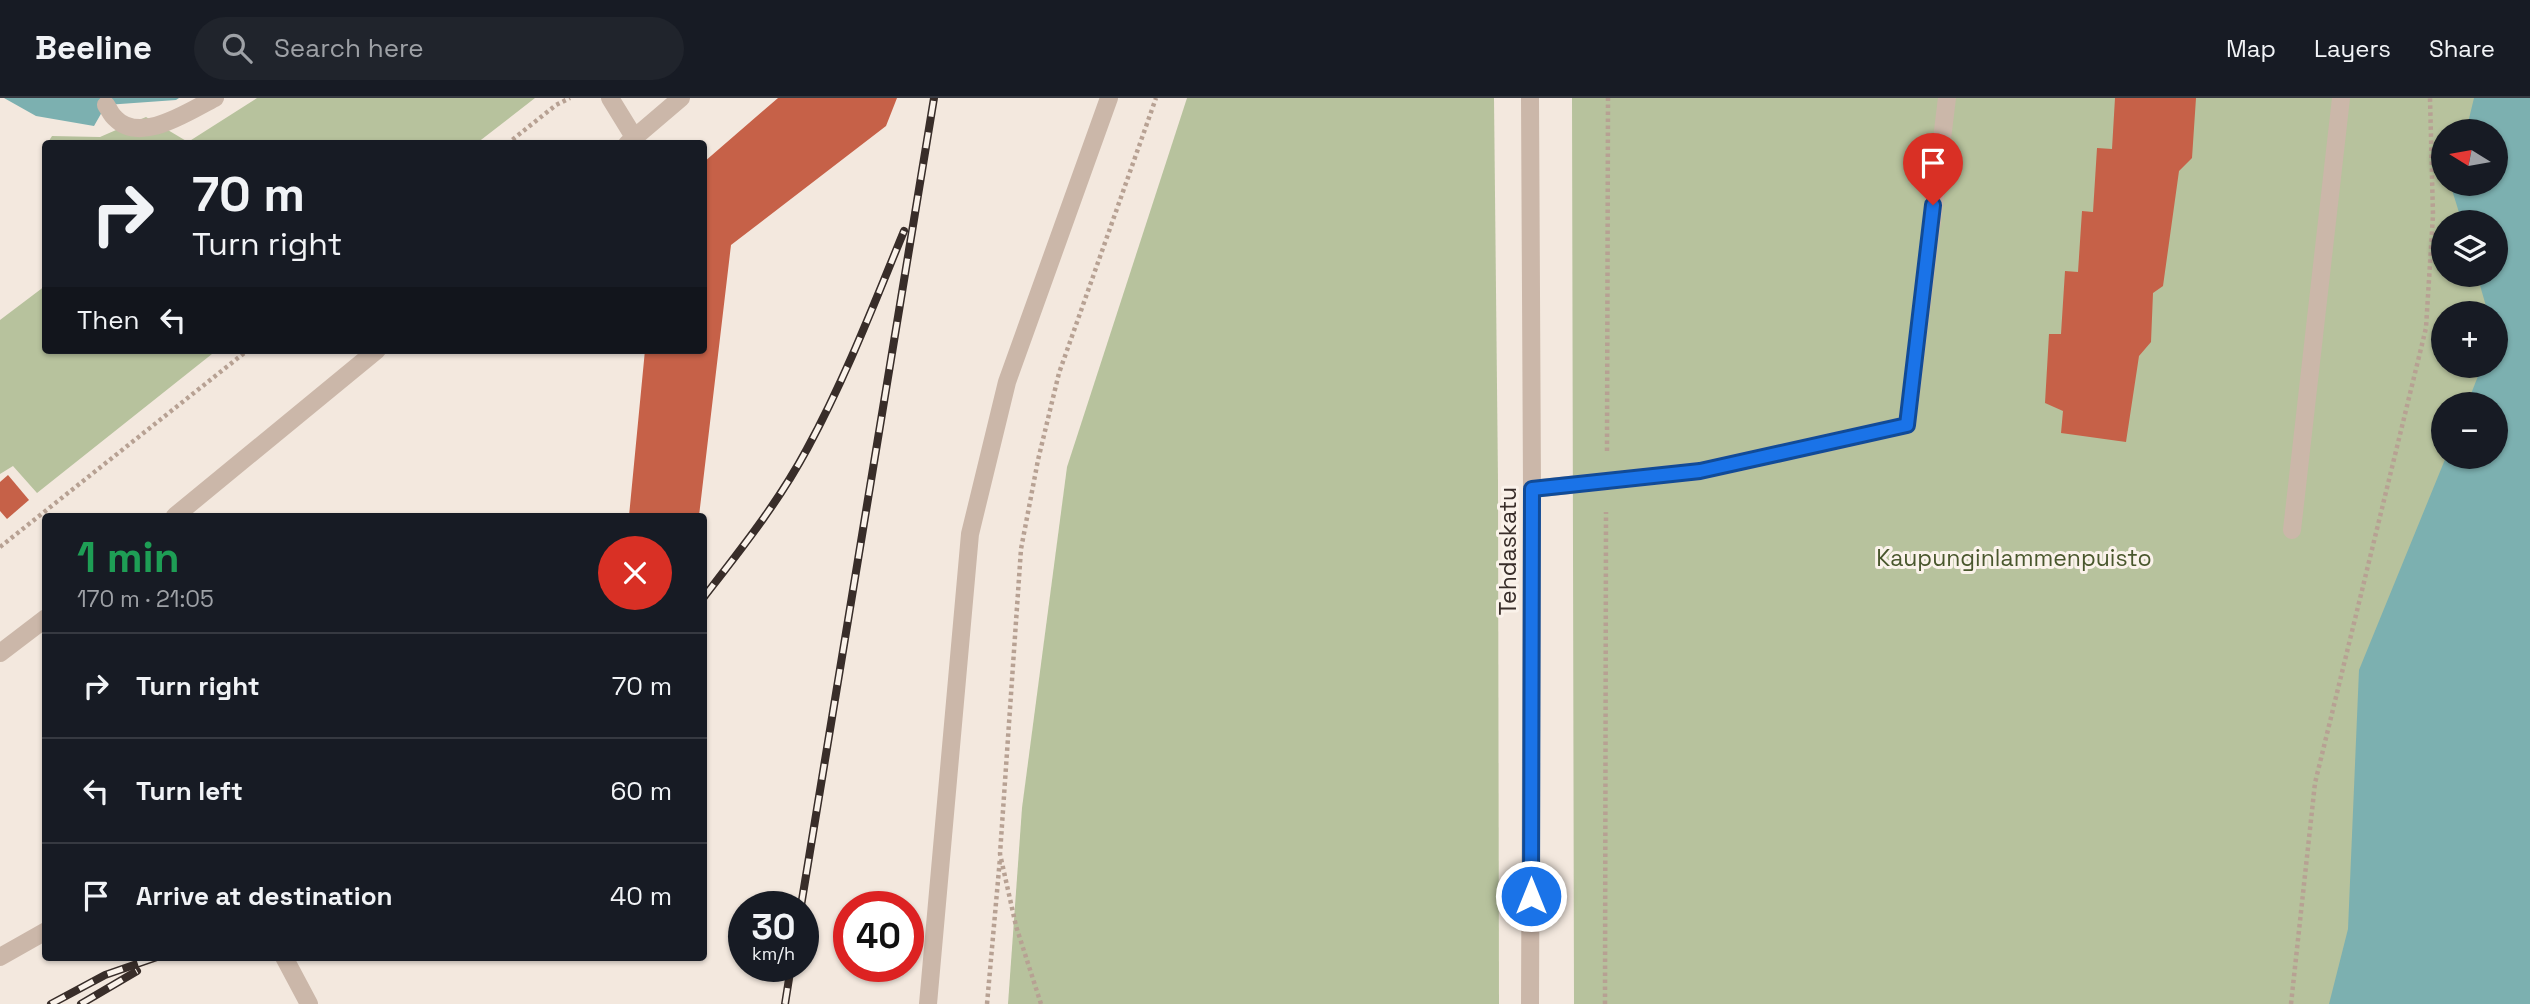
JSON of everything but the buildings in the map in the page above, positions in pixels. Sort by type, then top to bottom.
[{"type":"street","points":[[106,105],[114,118],[127,127],[158,127],[215,98]]},
{"type":"street","points":[[610,98],[631,140]]},
{"type":"street","points":[[632,140],[681,98]]},
{"type":"street","points":[[928,1004],[970,534],[1007,382],[1109,98]]},
{"type":"street","name":"Tehdaskatu","points":[[1530,98],[1530,1004]]},
{"type":"street","points":[[1532,489],[1700,471],[1907,425],[1947,98]]},
{"type":"street","points":[[2292,530],[2341,98]]},
{"type":"street","points":[[179,513],[372,354]]},
{"type":"street","points":[[0,653],[42,621]]},
{"type":"street","points":[[0,957],[42,932]]},
{"type":"street","points":[[286,961],[309,1004]]},
{"type":"path","points":[[513,140],[556,105],[570,98]]},
{"type":"path","points":[[987,1004],[1021,549],[1038,460],[1059,373],[1156,98]]},
{"type":"path","points":[[1605,1004],[1608,98]]},
{"type":"path","points":[[2291,1004],[2315,783],[2426,328],[2433,215],[2430,98]]},
{"type":"path","points":[[43,513],[243,354]]},
{"type":"path","points":[[0,547],[42,514]]},
{"type":"path","points":[[1000,854],[1016,926],[1041,1004]]},
{"type":"green space","points":[[257,98],[535,98],[481,140],[191,140]]},
{"type":"green space","points":[[1187,98],[1494,98],[1499,1004],[1008,1004],[1022,808],[1067,467]]},
{"type":"green space","name":"Kaupunginlammenpuisto","points":[[1572,98],[2530,98],[2530,1004],[1574,1004]]},
{"type":"green space","points":[[146,117],[185,140],[50,140],[52,136],[100,137]]},
{"type":"green space","points":[[42,288],[42,354],[212,354],[37,493],[13,466],[0,474],[0,320]]},
{"type":"water","points":[[4,98],[179,98],[106,105],[94,126],[36,116]]},
{"type":"water","points":[[2474,98],[2530,98],[2530,1004],[2329,1004],[2348,929],[2359,670],[2441,469],[2508,469],[2508,392],[2472,392],[2477,378],[2508,378],[2508,301],[2485,301],[2480,287],[2508,287],[2508,210],[2458,210],[2454,196],[2508,196],[2508,119],[2469,119]]},
{"type":"railway","points":[[803,891],[934,98]]},
{"type":"railway","points":[[707,593],[771,507],[807,449],[846,369],[904,231]]},
{"type":"railway","points":[[51,1004],[105,975],[145,961]]},
{"type":"railway","points":[[81,1004],[137,971]]},
{"type":"railway","points":[[785,1004],[788,982]]},
{"type":"route","points":[[1531,896],[1532,489],[1700,471],[1907,425],[1933,205]]}]
